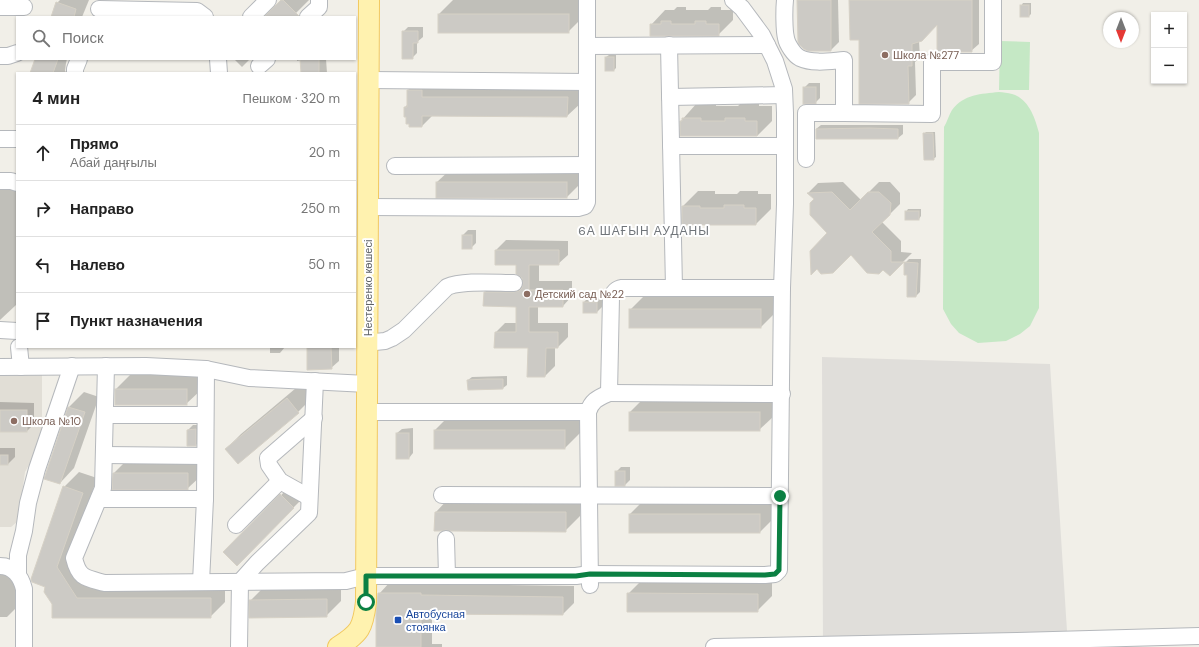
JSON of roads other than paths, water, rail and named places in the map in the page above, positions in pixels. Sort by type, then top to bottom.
[{"type":"main road","name":"Нестеренко көшесі","points":[[338,647],[358,632],[362,624],[366,602],[368,207],[362,136],[369,80],[370,0]]},
{"type":"street","points":[[252,16],[268,0]]},
{"type":"street","points":[[309,16],[319,7],[319,0]]},
{"type":"street","points":[[368,207],[578,208],[585,206],[587,202],[588,0]]},
{"type":"street","points":[[106,366],[104,488],[74,558],[77,569],[80,573],[90,579],[106,583],[346,581],[366,576],[576,576],[590,579],[775,574],[779,570],[782,288],[785,204],[784,95],[782,79],[762,35],[742,8],[733,0]]},
{"type":"street","points":[[785,0],[786,38],[791,49],[799,57],[808,60],[844,60],[844,113]]},
{"type":"street","points":[[806,159],[806,113],[932,114],[932,62],[993,62],[994,0]]},
{"type":"street","points":[[0,8],[24,8]]},
{"type":"street","points":[[98,9],[197,11],[204,16]]},
{"type":"street","points":[[669,45],[674,288]]},
{"type":"street","points":[[587,46],[767,45]]},
{"type":"street","points":[[0,56],[8,56],[16,53]]},
{"type":"street","points":[[75,72],[79,60]]},
{"type":"street","points":[[218,60],[219,72]]},
{"type":"street","points":[[369,80],[587,82]]},
{"type":"street","points":[[670,96],[784,95]]},
{"type":"street","points":[[0,139],[16,139]]},
{"type":"street","points":[[671,146],[785,146]]},
{"type":"street","points":[[394,166],[587,165]]},
{"type":"street","points":[[0,181],[16,183]]},
{"type":"street","points":[[367,341],[385,341],[392,338],[404,330],[447,287],[453,284],[514,283]]},
{"type":"street","points":[[609,393],[611,297],[617,289],[782,288]]},
{"type":"street","points":[[0,330],[16,331]]},
{"type":"street","points":[[19,348],[21,367]]},
{"type":"street","points":[[24,647],[24,590],[18,574],[18,555],[24,531],[28,503],[37,469],[72,366]]},
{"type":"street","points":[[0,367],[146,366],[206,369],[249,378],[367,384]]},
{"type":"street","points":[[201,582],[205,499],[206,369]]},
{"type":"street","points":[[239,647],[240,582],[257,563],[309,513],[315,381]]},
{"type":"street","points":[[590,579],[588,412],[596,399],[609,393],[782,394]]},
{"type":"street","points":[[367,412],[588,412]]},
{"type":"street","points":[[105,415],[205,415]]},
{"type":"street","points":[[309,499],[307,496],[280,481],[269,465],[268,458],[314,418]]},
{"type":"street","points":[[104,455],[205,456]]},
{"type":"street","points":[[236,525],[280,481]]},
{"type":"street","points":[[442,495],[780,496]]},
{"type":"street","points":[[99,498],[205,499]]},
{"type":"street","points":[[446,539],[447,576]]},
{"type":"street","points":[[0,566],[10,568],[18,574]]},
{"type":"street","points":[[714,647],[1199,636]]},
{"type":"place","name":"Школа №277","points":[[885,55]]},
{"type":"place","name":"Детский сад №22","points":[[527,294]]},
{"type":"place","name":"Школа №10","points":[[14,421]]},
{"type":"place","name":"Автобусная стоянка","points":[[398,620]]},
{"type":"district","name":"6А ШАҒЫН АУДАНЫ","points":[[644,231]]}]
